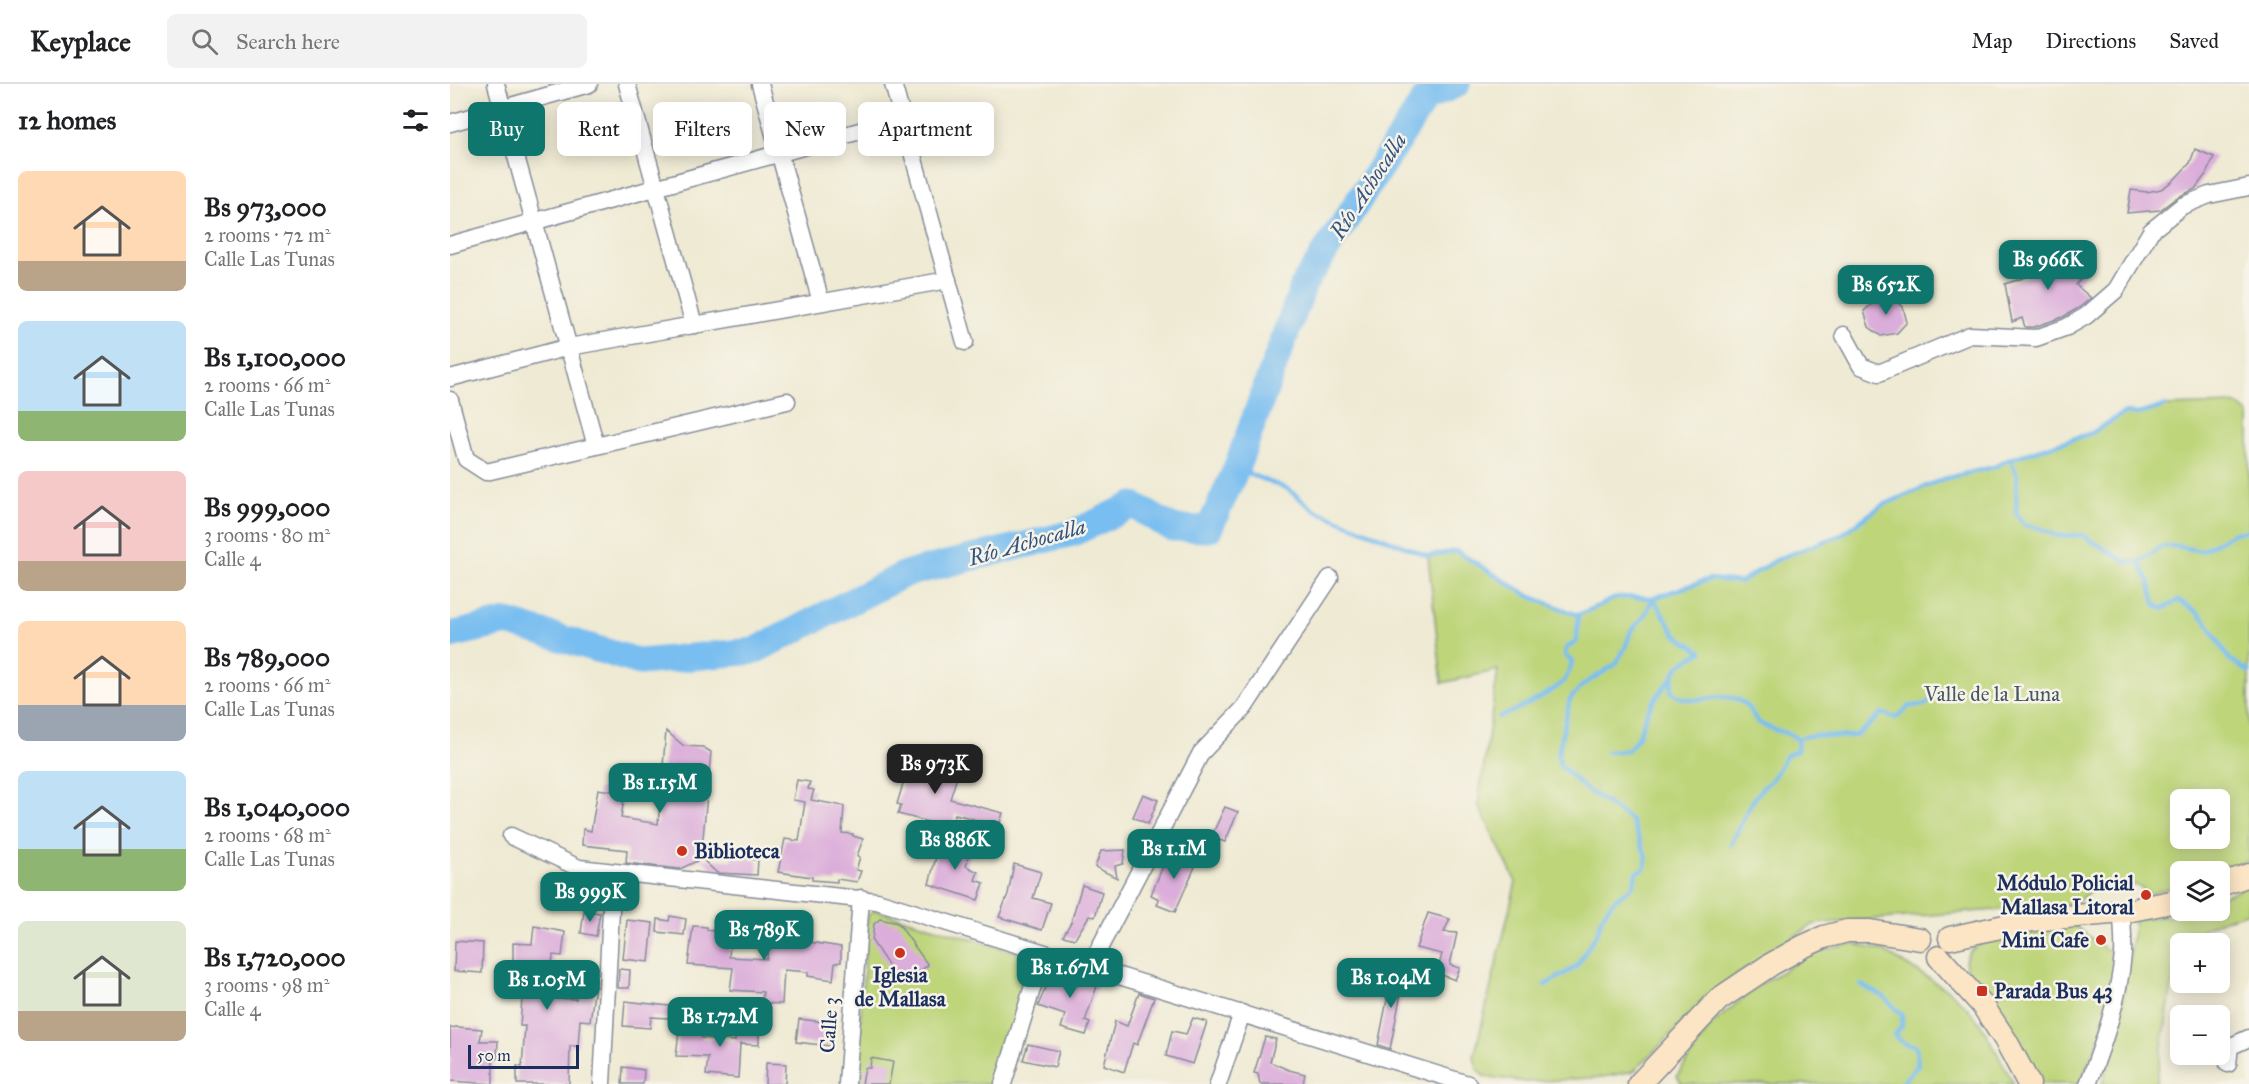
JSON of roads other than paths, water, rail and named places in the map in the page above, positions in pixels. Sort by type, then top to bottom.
[{"type":"main road","points":[[2230,881],[2249,874]]},
{"type":"main road","points":[[1945,947],[2032,920],[2122,912],[2170,902]]},
{"type":"main road","points":[[1639,1084],[1719,999],[1802,947],[1824,937],[1847,931],[1870,931],[1920,939],[1926,930],[1936,927],[1945,930],[1945,947],[2006,1041],[2029,1084]]},
{"type":"street","points":[[496,84],[501,102]]},
{"type":"street","points":[[524,102],[589,84]]},
{"type":"street","points":[[627,84],[694,325]]},
{"type":"street","points":[[760,84],[765,102]]},
{"type":"street","points":[[893,84],[898,102]]},
{"type":"street","points":[[450,123],[468,118]]},
{"type":"street","points":[[516,156],[596,446]]},
{"type":"street","points":[[450,245],[768,156]]},
{"type":"street","points":[[780,156],[821,302]]},
{"type":"street","points":[[913,156],[965,342]]},
{"type":"street","points":[[1844,335],[1861,366],[1878,374],[1970,336],[2036,338],[2067,327],[2086,316],[2116,290],[2151,231],[2182,206],[2209,195],[2249,187]]},
{"type":"street","points":[[450,378],[569,347],[948,280]]},
{"type":"street","points":[[450,400],[466,459],[486,472],[787,401]]},
{"type":"street","points":[[1090,966],[1201,753],[1244,708],[1330,578]]},
{"type":"street","points":[[511,836],[579,868],[877,901],[1468,1084]]},
{"type":"street","points":[[602,1084],[613,872]]},
{"type":"street","name":"Calle 3","points":[[847,1084],[861,898]]},
{"type":"street","points":[[2088,1084],[2103,1045],[2116,997],[2123,952],[2122,912]]},
{"type":"street","points":[[1003,1084],[1043,953]]},
{"type":"street","points":[[1218,1084],[1242,1013]]},
{"type":"street","points":[[2230,1051],[2249,1038]]},
{"type":"waterway","name":"Río Achocalla","points":[[450,635],[507,622],[640,662],[754,651],[905,574],[1073,533],[1133,505],[1172,528],[1209,529],[1236,469],[1304,284],[1425,99],[1457,84]]},
{"type":"waterway","points":[[2010,459],[2092,433],[2124,413],[2139,414],[2165,406]]},
{"type":"waterway","points":[[1236,469],[1288,489],[1314,510],[1428,556],[1456,551],[1529,596],[1578,615],[1618,597],[1653,598],[1710,579],[1740,582],[1780,558],[1841,535],[1881,506],[1943,479],[1994,467],[2010,459],[2017,475],[2016,513],[2025,525],[2040,528],[2057,536],[2082,535],[2126,562],[2139,562],[2149,581],[2155,604],[2163,609],[2178,600],[2197,612],[2207,622],[2229,659],[2249,672]]},
{"type":"waterway","points":[[2139,562],[2160,547],[2176,546],[2201,551],[2234,533],[2249,531]]},
{"type":"waterway","points":[[1653,598],[1676,635],[1702,652],[1679,666],[1674,675],[1671,691],[1678,696],[1693,700],[1725,697],[1739,700],[1763,725],[1798,739],[1813,736],[1856,735],[1882,713],[1896,718],[1910,706],[1924,705],[1938,695],[1956,696]]},
{"type":"waterway","points":[[1545,985],[1576,967],[1613,901],[1634,885],[1636,873],[1644,869],[1647,858],[1631,820],[1583,787],[1560,765],[1558,754],[1570,699],[1583,685],[1616,664],[1631,631],[1644,617],[1653,598]]},
{"type":"waterway","points":[[1499,717],[1523,707],[1564,681],[1572,661],[1565,656],[1566,648],[1577,641],[1578,615]]},
{"type":"waterway","points":[[1607,752],[1628,750],[1638,736],[1653,702],[1671,679]]},
{"type":"waterway","points":[[1731,845],[1749,807],[1762,788],[1771,781],[1787,755],[1797,751],[1798,739]]},
{"type":"waterway","points":[[1861,985],[1884,997],[1902,1015],[1902,1026],[1894,1035],[1903,1043],[1916,1046],[1918,1065],[1901,1084]]},
{"type":"place","name":"Biblioteca","points":[[682,851]]},
{"type":"place","name":"Módulo Policial Mallasa Litoral","points":[[2146,895]]},
{"type":"place","name":"Mini Cafe","points":[[2101,940]]},
{"type":"place","name":"Iglesia de Mallasa","points":[[900,953]]},
{"type":"place","name":"Parada Bus 43","points":[[1982,991]]},
{"type":"park label","name":"Valle de la Luna","points":[[1992,694]]}]
